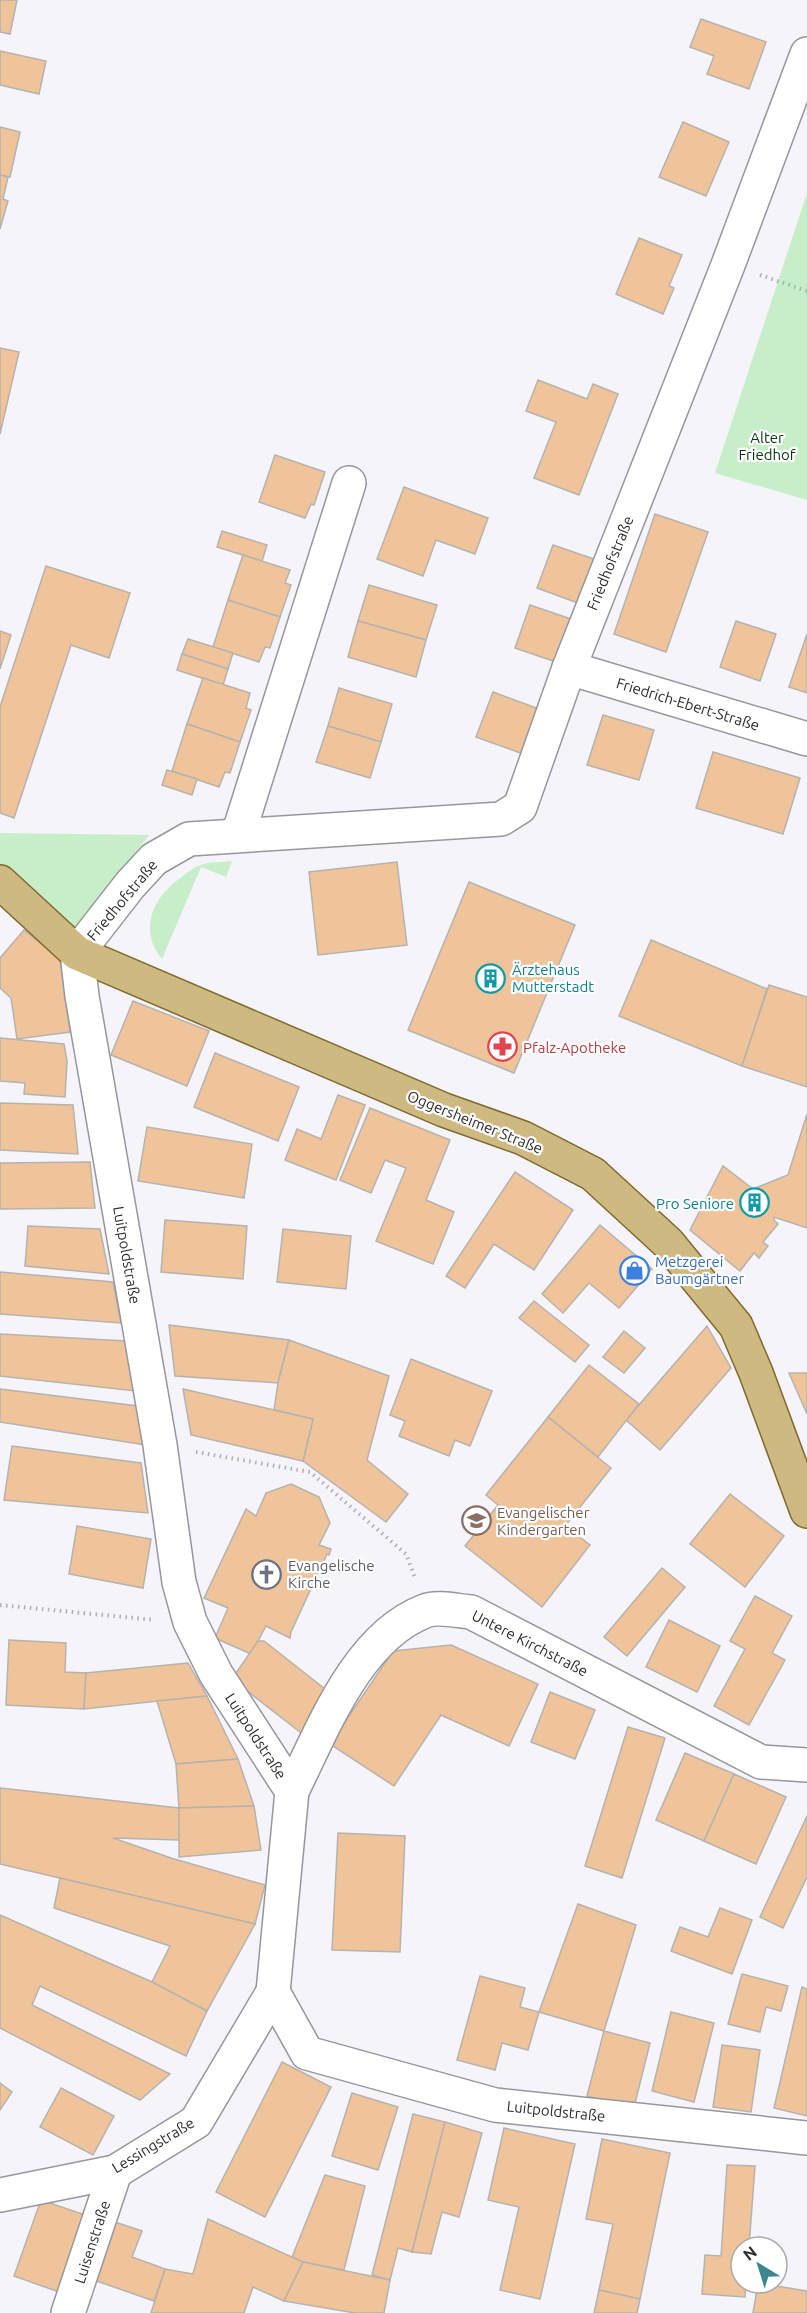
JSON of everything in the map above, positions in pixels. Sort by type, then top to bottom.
[{"type":"main road","name":"Oggersheimer Straße","points":[[0,882],[77,953],[444,1110],[523,1138],[593,1174],[668,1242],[736,1326],[756,1373],[807,1511]]},
{"type":"street","name":"Friedhofstraße","points":[[77,953],[130,885],[154,859],[189,839],[501,819],[520,807],[568,668],[728,265],[807,54]]},
{"type":"street","points":[[238,835],[349,483]]},
{"type":"street","name":"Friedrich-Ebert-Straße","points":[[568,668],[807,739]]},
{"type":"street","name":"Luitpoldstraße","points":[[77,953],[82,996],[160,1445],[179,1582],[190,1622],[216,1674],[292,1791],[273,1992],[307,2053],[495,2105],[807,2138]]},
{"type":"street","name":"Untere Kirchstraße","points":[[292,1791],[346,1682],[391,1629],[428,1610],[471,1612],[761,1762],[807,1765]]},
{"type":"street","name":"Lessingstraße","points":[[0,2195],[115,2172],[196,2122],[273,1992]]},
{"type":"street","name":"Luisenstraße","points":[[68,2313],[115,2172]]},
{"type":"path","points":[[728,265],[807,291]]},
{"type":"path","points":[[160,1445],[310,1472],[406,1554],[428,1610]]},
{"type":"path","points":[[0,1605],[190,1622]]},
{"type":"green space","name":"Alter Friedhof","points":[[807,193],[807,500],[715,473]]},
{"type":"green space","points":[[0,833],[149,835],[75,932],[0,863]]},
{"type":"green space","points":[[232,861],[226,877],[201,867],[162,959],[151,936],[150,924],[152,913],[164,893],[198,866]]},
{"type":"building","points":[[0,0],[17,0],[10,34],[0,32]]},
{"type":"building","points":[[701,19],[766,42],[749,89],[707,74],[714,56],[690,47]]},
{"type":"building","points":[[0,51],[46,61],[39,94],[0,85]]},
{"type":"building","points":[[683,122],[729,142],[706,196],[659,177]]},
{"type":"building","points":[[0,127],[20,132],[10,177],[0,175]]},
{"type":"building","points":[[0,175],[8,177],[3,199],[8,201],[0,229]]},
{"type":"building","points":[[639,238],[682,255],[669,286],[674,288],[663,314],[616,294]]},
{"type":"building","points":[[0,348],[19,352],[0,434]]},
{"type":"building","points":[[538,380],[587,399],[593,384],[618,394],[579,495],[534,478],[556,422],[526,411]]},
{"type":"building","points":[[275,455],[325,472],[314,505],[311,504],[305,518],[259,502]]},
{"type":"building","points":[[404,487],[488,518],[475,554],[436,540],[423,576],[377,559]]},
{"type":"building","points":[[655,514],[708,532],[666,652],[614,634]]},
{"type":"building","points":[[222,531],[267,545],[262,561],[217,547]]},
{"type":"building","points":[[553,545],[594,559],[578,603],[537,588]]},
{"type":"building","points":[[243,555],[290,570],[285,583],[291,585],[280,617],[228,600]]},
{"type":"building","points":[[46,566],[130,593],[109,658],[71,645],[14,818],[0,813],[0,707]]},
{"type":"building","points":[[369,585],[437,605],[426,640],[358,621]]},
{"type":"building","points":[[228,600],[280,617],[270,648],[265,647],[259,662],[213,647]]},
{"type":"building","points":[[530,605],[571,619],[556,662],[515,648]]},
{"type":"building","points":[[358,621],[426,640],[416,677],[348,657]]},
{"type":"building","points":[[736,621],[776,634],[760,681],[720,667]]},
{"type":"building","points":[[0,631],[11,635],[0,669]]},
{"type":"building","points":[[807,634],[807,693],[789,687]]},
{"type":"building","points":[[188,639],[233,653],[228,669],[182,654]]},
{"type":"building","points":[[182,654],[228,669],[223,685],[177,670]]},
{"type":"building","points":[[203,678],[250,693],[246,708],[251,710],[240,742],[187,724]]},
{"type":"building","points":[[339,688],[392,704],[381,742],[328,726]]},
{"type":"building","points":[[493,692],[539,709],[523,754],[476,737]]},
{"type":"building","points":[[603,715],[654,730],[639,780],[587,765]]},
{"type":"building","points":[[187,724],[240,742],[230,773],[225,772],[219,787],[172,771]]},
{"type":"building","points":[[328,726],[381,742],[370,778],[316,762]]},
{"type":"building","points":[[713,752],[800,778],[783,834],[696,808]]},
{"type":"building","points":[[167,770],[197,779],[192,795],[162,785]]},
{"type":"building","points":[[397,862],[407,945],[318,955],[309,872]]},
{"type":"building","name":"Ärztehaus Mutterstadt","points":[[469,882],[575,925],[514,1073],[408,1030]]},
{"type":"building","points":[[24,930],[60,959],[70,1032],[17,1039],[11,998],[0,988],[0,958]]},
{"type":"building","name":"Ärztehaus Mutterstadt","points":[[651,940],[767,989],[742,1066],[619,1016]]},
{"type":"building","points":[[769,985],[807,997],[807,1087],[742,1066]]},
{"type":"building","points":[[133,1001],[209,1031],[187,1086],[111,1055]]},
{"type":"building","points":[[0,1038],[64,1044],[67,1061],[65,1097],[24,1094],[25,1083],[0,1081]]},
{"type":"building","points":[[215,1053],[299,1087],[278,1141],[194,1107]]},
{"type":"building","points":[[338,1095],[365,1105],[336,1180],[285,1160],[297,1129],[321,1139]]},
{"type":"building","points":[[0,1103],[73,1105],[78,1154],[0,1150]]},
{"type":"building","points":[[370,1108],[450,1140],[426,1200],[454,1212],[433,1264],[376,1241],[406,1168],[385,1160],[371,1193],[340,1180]]},
{"type":"building","name":"Pro Seniore","points":[[807,1114],[807,1228],[774,1217],[778,1224],[763,1242],[768,1246],[759,1258],[754,1253],[740,1271],[690,1230],[723,1166],[753,1189],[788,1175]]},
{"type":"building","points":[[147,1127],[252,1144],[244,1198],[138,1181]]},
{"type":"building","points":[[90,1162],[95,1208],[0,1209],[0,1163]]},
{"type":"building","points":[[515,1172],[573,1210],[534,1270],[494,1244],[465,1288],[446,1276]]},
{"type":"building","points":[[165,1220],[247,1226],[243,1279],[161,1272]]},
{"type":"building","points":[[600,1225],[652,1269],[619,1308],[589,1283],[563,1313],[542,1294]]},
{"type":"building","points":[[28,1226],[100,1229],[109,1274],[25,1266]]},
{"type":"building","points":[[283,1229],[351,1236],[346,1289],[277,1282]]},
{"type":"building","points":[[0,1272],[113,1282],[121,1323],[0,1314]]},
{"type":"building","points":[[534,1301],[589,1345],[575,1362],[519,1318]]},
{"type":"building","points":[[169,1325],[289,1340],[278,1383],[175,1376]]},
{"type":"building","points":[[707,1326],[731,1368],[660,1450],[626,1420]]},
{"type":"building","points":[[624,1331],[645,1348],[624,1373],[603,1357]]},
{"type":"building","points":[[0,1334],[126,1341],[136,1391],[0,1376]]},
{"type":"building","points":[[289,1340],[389,1376],[367,1460],[408,1494],[386,1522],[303,1461],[313,1419],[274,1410]]},
{"type":"building","points":[[411,1359],[492,1391],[470,1446],[455,1440],[449,1456],[399,1436],[405,1421],[390,1415]]},
{"type":"building","points":[[589,1365],[639,1404],[598,1457],[548,1417]]},
{"type":"building","points":[[789,1373],[807,1373],[807,1414]]},
{"type":"building","points":[[0,1389],[138,1406],[146,1445],[0,1422]]},
{"type":"building","points":[[183,1389],[313,1419],[303,1461],[191,1435]]},
{"type":"building","points":[[548,1417],[611,1468],[565,1526],[590,1545],[542,1607],[465,1546],[498,1505],[486,1495]]},
{"type":"building","points":[[12,1446],[141,1463],[148,1513],[4,1500]]},
{"type":"building","name":"Evangelische Kirche","points":[[291,1484],[319,1497],[330,1523],[319,1545],[331,1549],[290,1638],[266,1626],[251,1654],[215,1638],[228,1608],[204,1598],[246,1509],[256,1516],[266,1493]]},
{"type":"building","points":[[730,1494],[784,1536],[745,1587],[690,1544]]},
{"type":"building","points":[[77,1526],[151,1539],[143,1588],[69,1574]]},
{"type":"building","points":[[662,1568],[685,1587],[627,1656],[604,1637]]},
{"type":"building","points":[[755,1596],[792,1616],[772,1653],[785,1660],[749,1725],[714,1706],[745,1649],[730,1641]]},
{"type":"building","points":[[669,1620],[720,1646],[697,1692],[646,1667]]},
{"type":"building","points":[[9,1640],[66,1643],[65,1672],[86,1673],[84,1709],[6,1705]]},
{"type":"building","points":[[258,1641],[264,1641],[335,1697],[305,1736],[232,1679]]},
{"type":"building","points":[[451,1645],[538,1684],[509,1746],[441,1715],[394,1786],[330,1744],[393,1651]]},
{"type":"building","points":[[188,1663],[207,1696],[84,1709],[86,1673]]},
{"type":"building","points":[[550,1692],[595,1710],[575,1759],[531,1742]]},
{"type":"building","points":[[207,1696],[238,1759],[176,1764],[157,1701]]},
{"type":"building","points":[[628,1727],[665,1738],[622,1878],[585,1866]]},
{"type":"building","points":[[685,1753],[734,1774],[704,1841],[656,1820]]},
{"type":"building","points":[[238,1759],[254,1806],[179,1808],[176,1764]]},
{"type":"building","points":[[734,1774],[786,1797],[756,1864],[704,1841]]},
{"type":"building","points":[[0,1788],[179,1808],[179,1840],[113,1838],[171,1858],[265,1885],[255,1924],[0,1864]]},
{"type":"building","points":[[254,1806],[261,1850],[179,1857],[179,1808]]},
{"type":"building","points":[[807,1816],[807,1877],[783,1928],[760,1917]]},
{"type":"building","points":[[338,1833],[405,1836],[400,1952],[332,1950]]},
{"type":"building","points":[[60,1878],[255,1924],[207,2011],[152,1982],[170,1946],[54,1908]]},
{"type":"building","points":[[578,1904],[636,1925],[604,2031],[539,2012]]},
{"type":"building","points":[[720,1908],[752,1920],[732,1974],[671,1951],[680,1927],[708,1937]]},
{"type":"building","points":[[0,1915],[152,1982],[207,2011],[186,2056],[40,1986],[32,2005],[170,2074],[140,2100],[0,2028]]},
{"type":"building","points":[[742,1974],[788,1986],[781,2011],[766,2007],[760,2032],[728,2024]]},
{"type":"building","points":[[480,1976],[525,1988],[520,2007],[539,2012],[528,2050],[502,2043],[495,2070],[457,2060]]},
{"type":"building","points":[[802,1987],[807,1989],[807,2116],[774,2108]]},
{"type":"building","points":[[671,2012],[714,2023],[694,2102],[652,2091]]},
{"type":"building","points":[[604,2031],[650,2043],[634,2107],[587,2096]]},
{"type":"building","points":[[722,2045],[760,2050],[751,2112],[713,2107]]},
{"type":"building","points":[[282,2062],[331,2087],[265,2217],[216,2192]]},
{"type":"building","points":[[0,2083],[12,2092],[0,2110]]},
{"type":"building","points":[[61,2088],[114,2116],[93,2155],[40,2127]]},
{"type":"building","points":[[352,2093],[398,2107],[378,2170],[332,2156]]},
{"type":"building","points":[[413,2114],[445,2122],[412,2252],[398,2248],[390,2280],[372,2275]]},
{"type":"building","points":[[445,2122],[482,2133],[459,2217],[442,2212],[431,2254],[412,2252]]},
{"type":"building","points":[[504,2128],[575,2144],[540,2299],[500,2290],[519,2207],[488,2200]]},
{"type":"building","points":[[602,2139],[670,2153],[640,2299],[599,2290],[613,2224],[586,2219]]},
{"type":"building","points":[[727,2165],[755,2166],[750,2235],[729,2235],[729,2295],[745,2295],[745,2297],[702,2294],[705,2255],[721,2256]]},
{"type":"building","points":[[325,2175],[365,2186],[344,2270],[303,2262],[292,2257]]},
{"type":"building","points":[[41,2200],[85,2215],[59,2292],[14,2276]]},
{"type":"building","points":[[208,2219],[303,2262],[284,2301],[253,2287],[244,2313],[151,2313],[165,2269],[193,2274]]},
{"type":"building","points":[[109,2220],[142,2231],[132,2257],[165,2269],[154,2301],[88,2278]]},
{"type":"building","points":[[303,2262],[390,2280],[384,2313],[355,2313],[284,2301]]},
{"type":"building","points":[[789,2288],[807,2291],[807,2313],[753,2313],[756,2295],[789,2295]]},
{"type":"building","points":[[599,2290],[640,2299],[637,2313],[594,2313]]},
{"type":"place","name":"Ärztehaus Mutterstadt","points":[[491,978]]},
{"type":"place","name":"Pfalz-Apotheke","points":[[502,1047]]},
{"type":"place","name":"Pro Seniore","points":[[755,1203]]},
{"type":"place","name":"Metzgerei Baumgärtner","points":[[634,1270]]},
{"type":"place","name":"Evangelischer Kindergarten","points":[[476,1521]]},
{"type":"place","name":"Evangelische Kirche","points":[[267,1574]]}]
